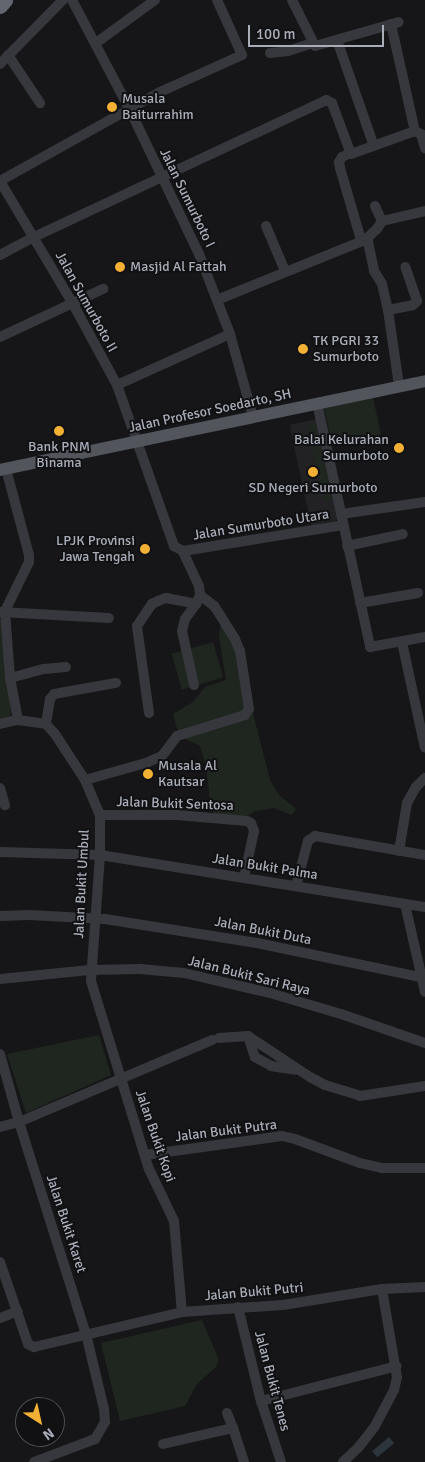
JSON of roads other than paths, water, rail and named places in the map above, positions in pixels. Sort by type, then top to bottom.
[{"type":"highway","points":[[0,6],[5,0]]},
{"type":"main road","name":"Jalan Profesor Soedarto, SH","points":[[3,469],[253,418],[425,380]]},
{"type":"street","points":[[0,64],[64,0]]},
{"type":"street","name":"Jalan Sumurboto I","points":[[72,0],[130,110],[193,240],[230,334],[253,418]]},
{"type":"street","points":[[96,43],[155,0]]},
{"type":"street","points":[[0,181],[166,89],[242,55],[217,0]]},
{"type":"street","points":[[292,0],[312,43],[317,46],[395,23],[415,130],[421,134],[425,148]]},
{"type":"street","points":[[337,40],[374,146]]},
{"type":"street","points":[[270,53],[288,51],[312,43]]},
{"type":"street","points":[[8,55],[40,103]]},
{"type":"street","points":[[0,255],[34,237],[326,100],[332,103],[350,153]]},
{"type":"street","points":[[399,385],[388,310],[382,284],[374,271],[368,242],[363,240],[339,162],[350,153],[353,154],[415,130]]},
{"type":"street","name":"Jalan Sumurboto II","points":[[0,181],[74,304],[117,385],[137,442]]},
{"type":"street","points":[[375,206],[382,221]]},
{"type":"street","points":[[217,300],[363,240],[377,229],[382,221],[425,211]]},
{"type":"street","points":[[266,226],[285,272]]},
{"type":"street","points":[[388,310],[414,305],[417,301],[405,267]]},
{"type":"street","points":[[0,337],[103,289]]},
{"type":"street","points":[[117,385],[230,334]]},
{"type":"street","points":[[318,403],[370,647],[425,637]]},
{"type":"street","name":"Jalan Sumurboto Utara","points":[[137,442],[174,546],[183,551],[200,586],[198,600]]},
{"type":"street","points":[[3,469],[29,555],[29,562],[3,611],[10,678],[18,720]]},
{"type":"street","points":[[341,514],[425,502]]},
{"type":"street","name":"Jalan Sumurboto Utara","points":[[183,551],[343,525]]},
{"type":"street","points":[[347,546],[403,534]]},
{"type":"street","points":[[360,603],[418,593]]},
{"type":"street","points":[[85,780],[162,756],[177,736],[245,715],[248,709],[240,651],[235,639],[214,606],[198,600],[166,598],[152,604],[138,621],[149,713]]},
{"type":"street","points":[[194,685],[182,631],[185,619],[198,600]]},
{"type":"street","points":[[3,611],[109,618]]},
{"type":"street","points":[[402,642],[425,748]]},
{"type":"street","points":[[10,678],[44,669],[66,667]]},
{"type":"street","points":[[0,724],[18,720],[46,724],[50,699],[54,694],[116,682]]},
{"type":"street","name":"Jalan Bukit Umbul","points":[[46,724],[63,744],[85,780],[100,815],[100,854],[90,970]]},
{"type":"street","points":[[399,851],[407,803],[416,787],[425,778]]},
{"type":"street","points":[[0,788],[5,805]]},
{"type":"street","name":"Jalan Bukit Sentosa","points":[[100,815],[194,815],[247,821],[254,826],[254,831],[244,878]]},
{"type":"street","points":[[296,886],[308,841],[315,836],[425,855]]},
{"type":"street","name":"Jalan Bukit Palma","points":[[0,852],[100,854],[425,907]]},
{"type":"street","points":[[405,904],[424,978],[425,992]]},
{"type":"street","name":"Jalan Bukit Duta","points":[[0,916],[95,917],[248,941],[424,978]]},
{"type":"street","name":"Jalan Bukit Sari Raya","points":[[0,979],[90,970],[163,970],[206,977],[341,1014],[425,1044]]},
{"type":"street","name":"Jalan Bukit Kopi","points":[[90,970],[97,1002],[145,1155],[154,1180],[174,1221],[182,1312]]},
{"type":"street","points":[[0,1127],[18,1122],[215,1039],[248,1036],[300,1071],[325,1085],[360,1096],[425,1086]]},
{"type":"street","name":"Jalan Bukit Karet","points":[[0,1054],[18,1122],[86,1334],[104,1409],[105,1422],[95,1439],[34,1462]]},
{"type":"street","name":"Jalan Bukit Putra","points":[[145,1155],[282,1136],[367,1165],[382,1168],[425,1168]]},
{"type":"street","points":[[0,1262],[18,1311],[0,1318]]},
{"type":"street","name":"Jalan Bukit Putri","points":[[18,1311],[30,1346],[182,1312],[284,1305],[382,1289],[425,1287]]},
{"type":"street","points":[[343,1462],[358,1448],[385,1410],[394,1390],[397,1366],[382,1289]]},
{"type":"street","name":"Jalan Bukit Tenes","points":[[238,1307],[261,1402],[281,1462]]},
{"type":"street","points":[[261,1402],[397,1366]]},
{"type":"street","points":[[227,1413],[244,1462]]},
{"type":"street","points":[[163,1444],[233,1428]]},
{"type":"place","name":"Musala Baiturrahim","points":[[112,107]]},
{"type":"place","name":"Masjid Al Fattah","points":[[120,267]]},
{"type":"place","name":"TK PGRI 33 Sumurboto","points":[[303,349]]},
{"type":"place","name":"Bank PNM Binama","points":[[59,431]]},
{"type":"place","name":"Balai Kelurahan Sumurboto","points":[[399,448]]},
{"type":"place","name":"SD Negeri Sumurboto","points":[[313,472]]},
{"type":"place","name":"LPJK Provinsi Jawa Tengah","points":[[145,549]]},
{"type":"place","name":"Musala Al Kautsar","points":[[148,774]]}]
